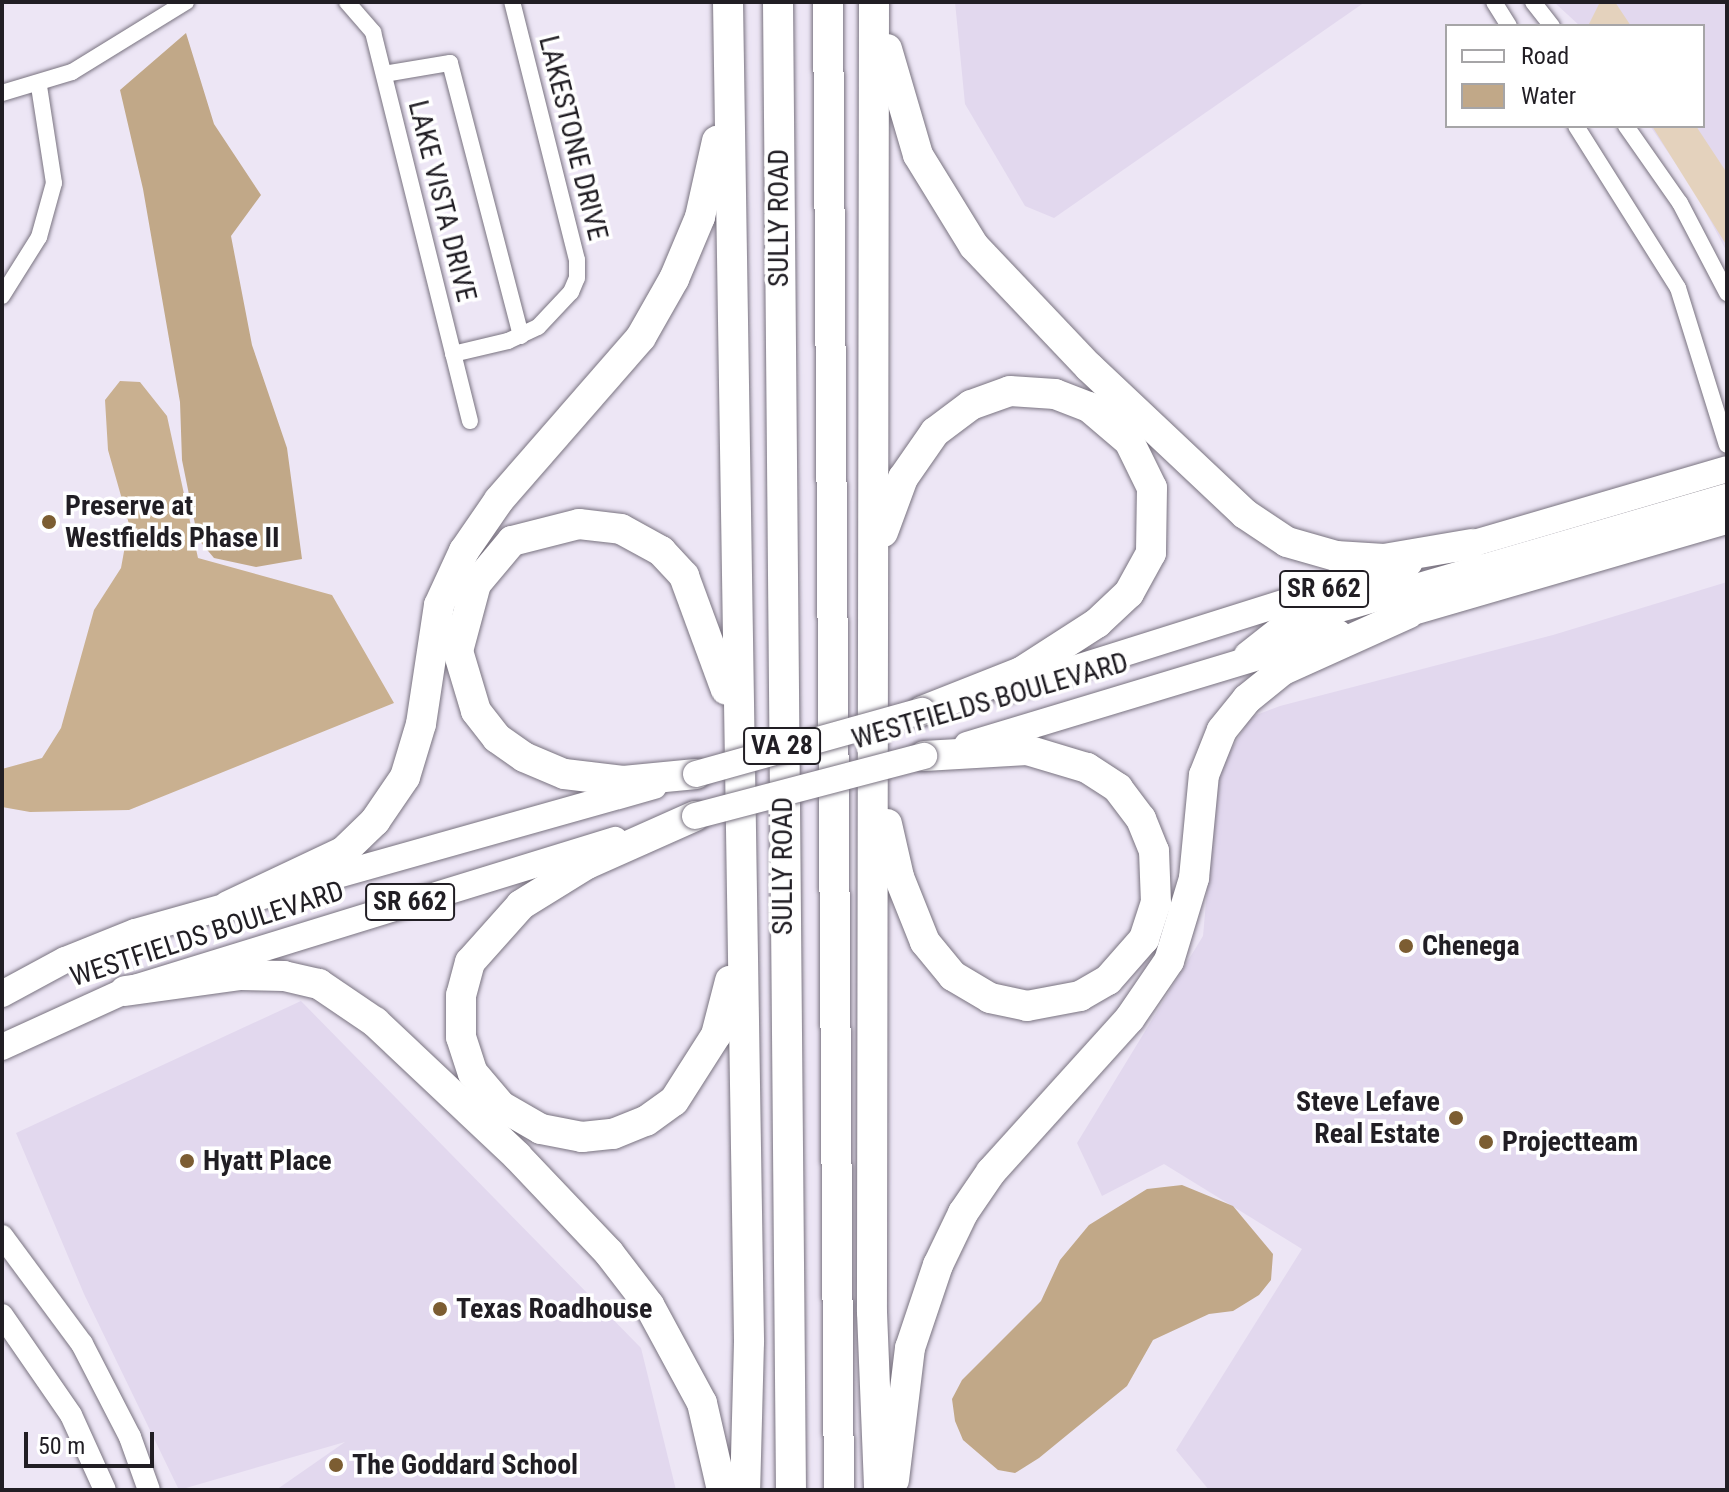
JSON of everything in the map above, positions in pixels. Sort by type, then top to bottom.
[{"type":"highway","points":[[728,2],[738,892],[749,1342],[745,1490]]},
{"type":"highway","name":"SULLY ROAD","points":[[778,2],[791,1490]]},
{"type":"highway","name":"SULLY ROAD","points":[[828,2],[839,1490]]},
{"type":"highway","points":[[874,2],[872,1312],[879,1490]]},
{"type":"highway","points":[[880,2],[907,127],[935,186],[974,246],[1089,367],[1245,514],[1287,542],[1336,556],[1384,559],[1472,544]]},
{"type":"highway","points":[[228,906],[343,852],[375,821],[405,777],[421,724],[439,605],[464,551],[499,500],[641,337],[674,279],[710,179],[729,60]]},
{"type":"highway","points":[[875,602],[894,494],[935,432],[971,405],[1010,391],[1055,394],[1089,407],[1138,455],[1152,488],[1155,536],[1144,571],[1129,593],[1097,623],[1021,672],[922,711]]},
{"type":"highway","points":[[696,774],[623,781],[564,774],[524,757],[497,738],[476,711],[458,651],[476,584],[493,557],[512,541],[579,524],[621,529],[661,551],[684,576],[721,668],[736,735]]},
{"type":"highway","points":[[894,1490],[910,1348],[938,1265],[963,1213],[991,1172],[1130,1018],[1169,961],[1194,878],[1204,775],[1222,730],[1247,699],[1283,670],[1409,613]]},
{"type":"highway","points":[[875,760],[912,915],[937,961],[953,976],[990,998],[1027,1006],[1080,996],[1108,980],[1144,939],[1156,903],[1154,851],[1131,805],[1105,778],[1045,754],[994,749],[924,756]]},
{"type":"highway","points":[[695,816],[553,882],[493,932],[470,962],[461,995],[461,1037],[473,1073],[501,1106],[541,1129],[582,1137],[613,1134],[646,1121],[674,1101],[716,1035],[730,986],[738,892]]},
{"type":"highway","points":[[125,991],[241,975],[284,976],[319,984],[375,1022],[517,1156],[609,1253],[649,1305],[702,1403],[722,1490]]},
{"type":"main road","name":"WESTFIELDS BOULEVARD","points":[[2,994],[36,975],[135,932],[1001,691],[1472,544],[1727,469]]},
{"type":"main road","points":[[1238,663],[1285,625],[1727,497]]},
{"type":"main road","name":"WESTFIELDS BOULEVARD","points":[[2,1047],[125,991],[695,816],[924,756],[1727,521]]},
{"type":"main road","points":[[2,979],[36,975]]},
{"type":"main road","points":[[2,1236],[82,1344],[130,1437],[149,1490]]},
{"type":"main road","points":[[2,1315],[71,1415],[105,1490]]},
{"type":"street","points":[[2,93],[39,86],[102,57],[186,2]]},
{"type":"street","name":"LAKE VISTA DRIVE","points":[[347,2],[373,32],[470,421]]},
{"type":"street","name":"LAKESTONE DRIVE","points":[[453,354],[521,336],[538,327],[571,292],[577,260],[512,2]]},
{"type":"street","points":[[1494,2],[1508,24]]},
{"type":"street","points":[[1533,2],[1550,24]]},
{"type":"street","points":[[384,74],[450,63],[521,336]]},
{"type":"street","points":[[2,296],[39,237],[54,183],[39,86]]},
{"type":"street","points":[[1577,128],[1678,288],[1727,445]]},
{"type":"street","points":[[1627,128],[1680,203],[1727,293]]},
{"type":"shaded area","points":[[955,2],[1365,2],[1054,218],[1025,206],[965,104]]},
{"type":"shaded area","points":[[1554,2],[1727,2],[1727,252],[1694,190],[1651,128],[1705,128],[1705,24],[1578,24]]},
{"type":"shaded area","points":[[1600,2],[1615,2],[1630,24],[1589,24]]},
{"type":"shaded area","points":[[1653,128],[1697,128],[1727,173],[1727,246]]},
{"type":"shaded area","points":[[120,381],[140,382],[167,416],[198,558],[332,595],[394,703],[129,810],[30,812],[2,807],[2,769],[42,758],[61,728],[94,610],[121,568],[129,524],[108,450],[105,400]]},
{"type":"shaded area","points":[[1727,582],[1727,1490],[1209,1490],[1176,1450],[1302,1249],[1164,1164],[1102,1196],[1077,1143],[1203,936],[1216,789],[1225,760],[1251,717],[1280,706],[1553,635]]},
{"type":"shaded area","points":[[301,1001],[641,1348],[676,1490],[276,1490],[345,1442],[179,1490],[84,1294],[16,1133]]},
{"type":"water","points":[[186,33],[214,124],[261,195],[231,236],[252,345],[287,448],[302,559],[256,567],[214,558],[198,539],[182,460],[180,402],[143,189],[120,90]]},
{"type":"water","points":[[1182,1185],[1233,1206],[1273,1254],[1271,1280],[1259,1295],[1233,1311],[1209,1314],[1153,1340],[1127,1386],[1039,1458],[1015,1473],[998,1470],[963,1440],[955,1421],[952,1399],[962,1380],[1041,1301],[1060,1260],[1089,1225],[1147,1189]]},
{"type":"place","name":"Preserve at Westfields Phase II","points":[[49,522]]},
{"type":"place","name":"Chenega","points":[[1406,946]]},
{"type":"place","name":"Steve Lefave Real Estate","points":[[1456,1118]]},
{"type":"place","name":"Projectteam","points":[[1486,1142]]},
{"type":"place","name":"Hyatt Place","points":[[187,1161]]},
{"type":"place","name":"Texas Roadhouse","points":[[440,1309]]},
{"type":"place","name":"The Goddard School","points":[[336,1465]]}]
